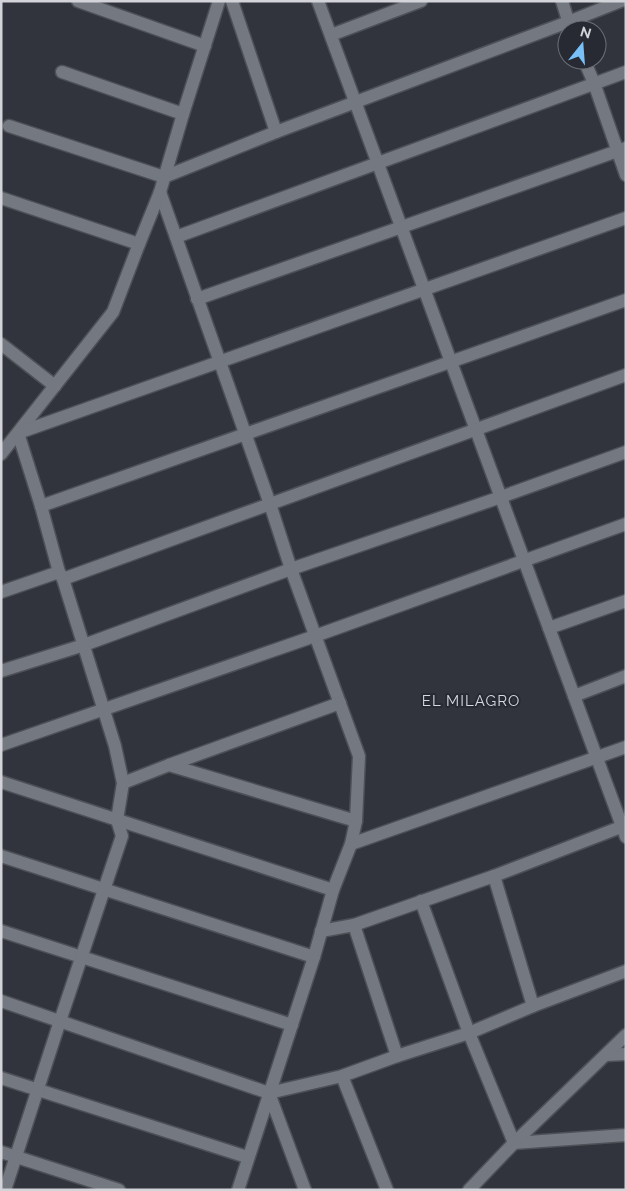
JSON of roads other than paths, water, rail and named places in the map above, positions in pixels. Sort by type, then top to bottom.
[{"type":"street","points":[[78,1],[205,46]]},
{"type":"street","points":[[4,446],[18,433],[113,312],[138,244],[160,192],[219,1]]},
{"type":"street","points":[[232,1],[276,132]]},
{"type":"street","points":[[318,1],[596,758],[624,829],[354,925],[322,931]]},
{"type":"street","points":[[331,35],[421,1]]},
{"type":"street","points":[[562,1],[568,20]]},
{"type":"street","points":[[582,20],[621,1]]},
{"type":"street","points":[[9,126],[164,177],[356,102],[557,31]]},
{"type":"street","points":[[588,70],[622,149],[626,175]]},
{"type":"street","points":[[62,72],[183,114]]},
{"type":"street","points":[[176,237],[626,72]]},
{"type":"street","points":[[197,300],[622,149]]},
{"type":"street","points":[[160,192],[291,569],[359,756],[356,821],[351,844],[333,890],[314,957],[238,1190]]},
{"type":"street","points":[[1,198],[138,244]]},
{"type":"street","points":[[18,433],[626,218]]},
{"type":"street","points":[[41,506],[626,300]]},
{"type":"street","points":[[1,344],[55,386]]},
{"type":"street","points":[[1,592],[61,575],[270,504],[626,375]]},
{"type":"street","points":[[6,1190],[122,836],[117,820],[123,783],[115,746],[18,433]]},
{"type":"street","points":[[1,671],[84,645],[291,569],[626,452]]},
{"type":"street","points":[[1,746],[626,524]]},
{"type":"street","points":[[549,628],[626,600]]},
{"type":"street","points":[[574,696],[626,676]]},
{"type":"street","points":[[123,783],[168,765],[340,704]]},
{"type":"street","points":[[351,844],[626,746]]},
{"type":"street","points":[[168,765],[356,821]]},
{"type":"street","points":[[1,782],[333,890]]},
{"type":"street","points":[[1,856],[314,957]]},
{"type":"street","points":[[494,876],[533,1006]]},
{"type":"street","points":[[421,901],[469,1033],[514,1143]]},
{"type":"street","points":[[354,925],[397,1056]]},
{"type":"street","points":[[1,931],[292,1025]]},
{"type":"street","points":[[1,1001],[269,1093],[342,1076],[469,1033],[533,1006],[626,971]]},
{"type":"street","points":[[469,1190],[514,1143],[626,1035]]},
{"type":"street","points":[[606,1055],[626,1054]]},
{"type":"street","points":[[342,1076],[387,1190]]},
{"type":"street","points":[[1,1078],[247,1158]]},
{"type":"street","points":[[269,1093],[305,1190]]},
{"type":"street","points":[[514,1143],[626,1135]]},
{"type":"street","points":[[1,1152],[119,1190]]},
{"type":"district","name":"EL MILAGRO","points":[[471,701]]}]
